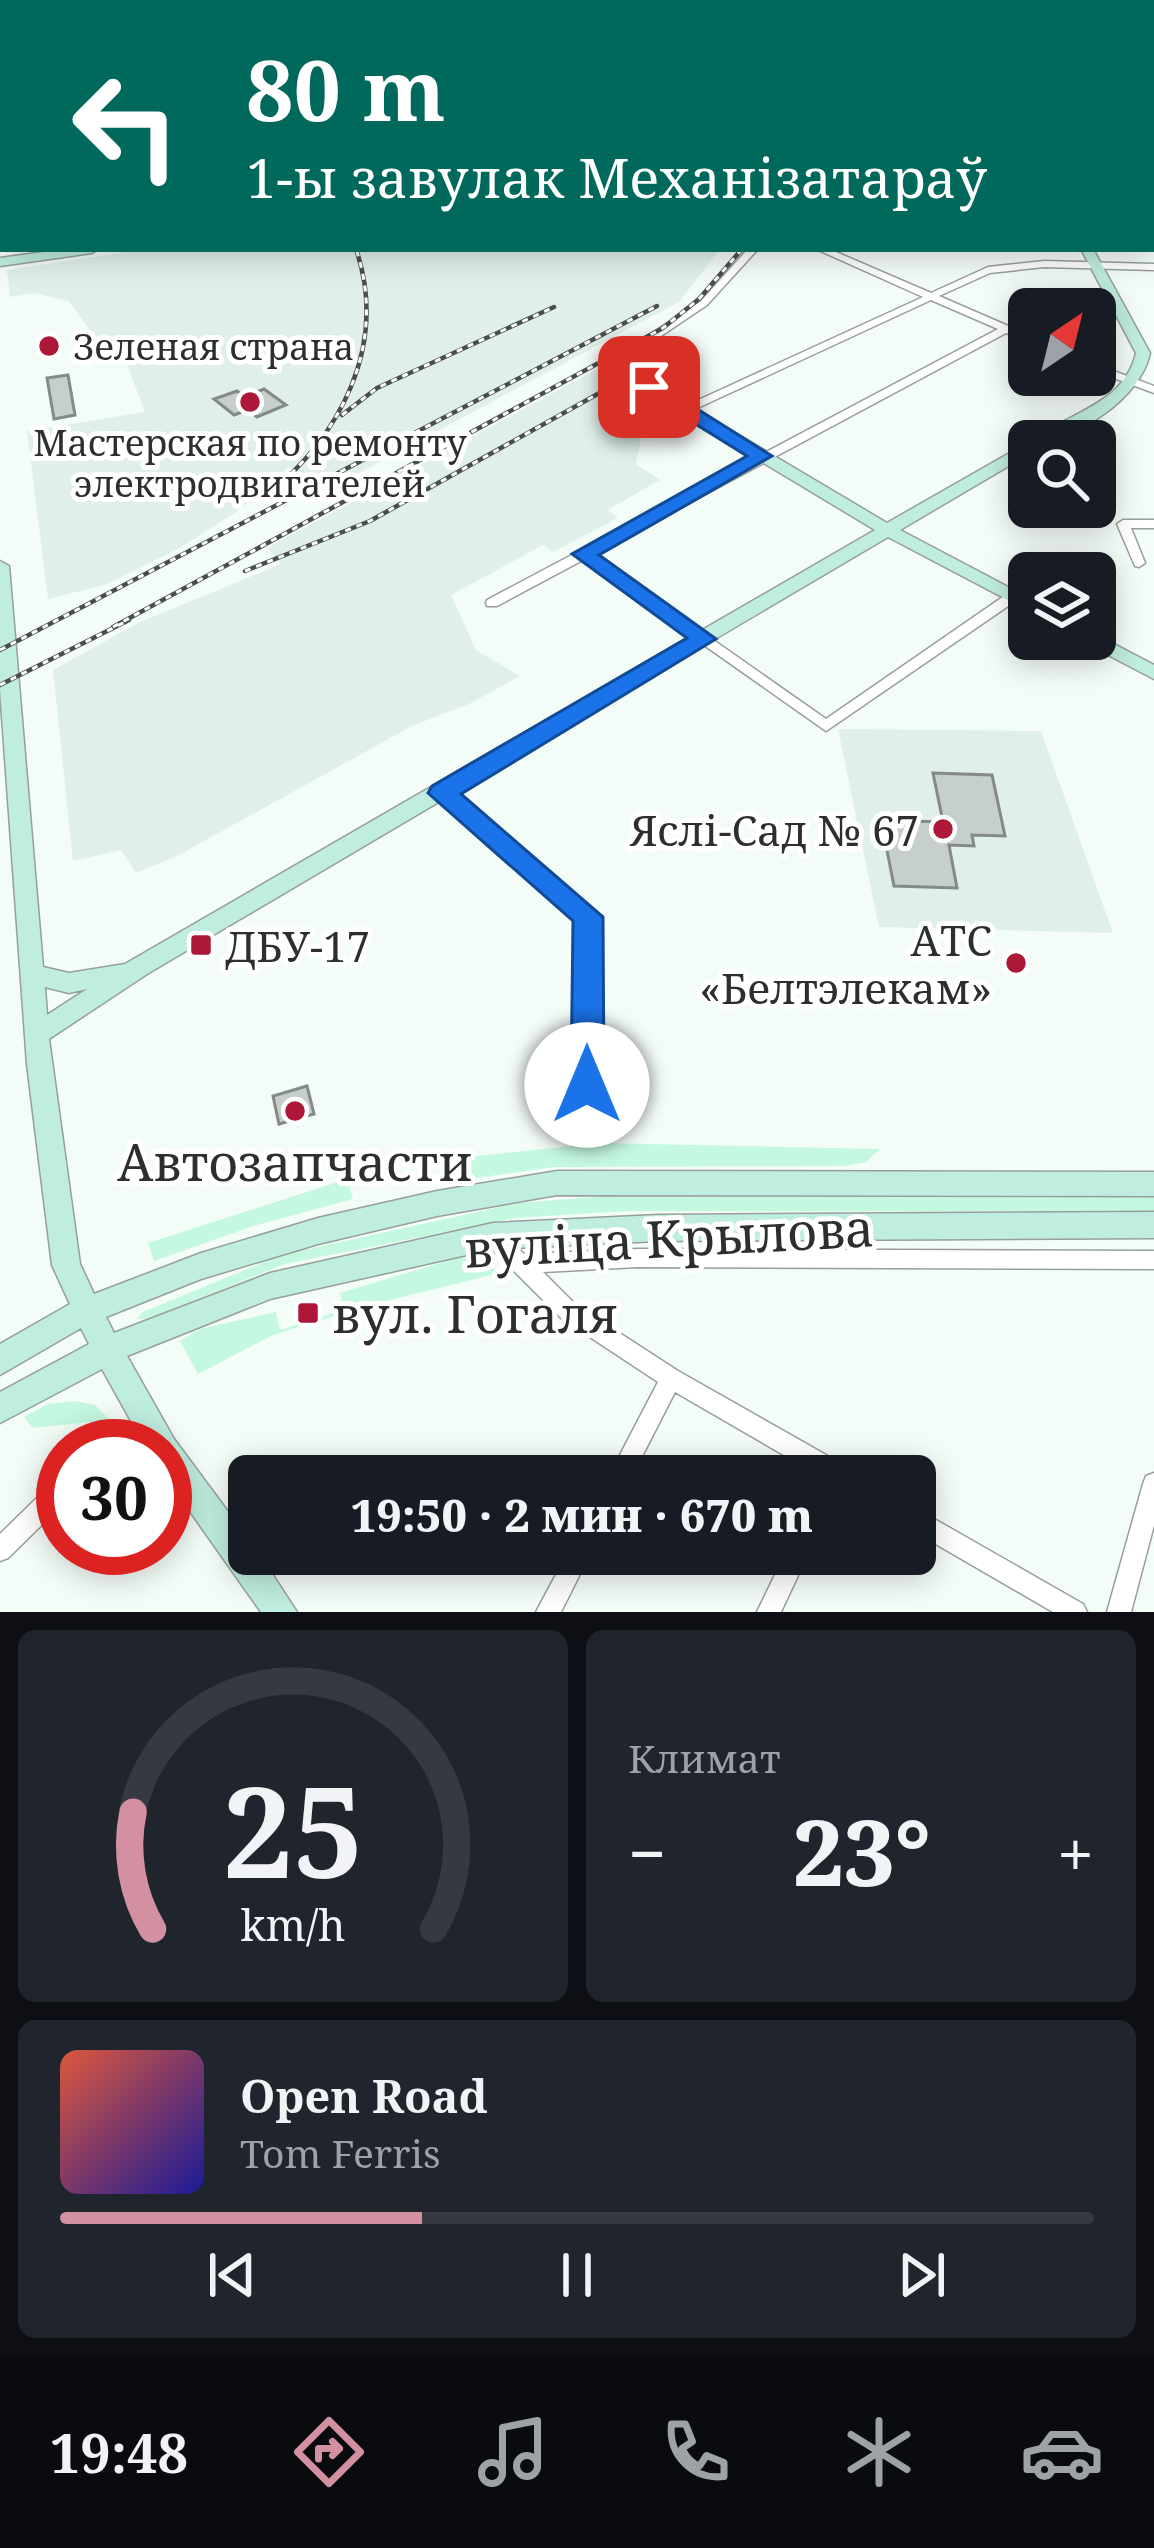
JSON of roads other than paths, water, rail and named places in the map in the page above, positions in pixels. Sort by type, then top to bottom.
[{"type":"main road","points":[[0,262],[71,252]]},
{"type":"main road","points":[[1076,420],[1104,404],[1143,366],[1143,352],[1089,252]]},
{"type":"main road","points":[[611,364],[887,529],[1008,594]]},
{"type":"main road","points":[[37,1034],[139,967],[1008,459]]},
{"type":"main road","points":[[0,566],[37,1034],[66,1264],[106,1350],[147,1419]]},
{"type":"main road","points":[[1116,653],[1154,674]]},
{"type":"main road","points":[[32,974],[69,983],[139,967]]},
{"type":"main road","name":"вуліца Крылова","points":[[0,1360],[86,1310],[333,1228],[471,1196],[557,1183],[1154,1184]]},
{"type":"main road","name":"вуліца Крылова","points":[[0,1408],[106,1350],[270,1286],[493,1236],[658,1228],[1154,1225]]},
{"type":"main road","points":[[192,1487],[281,1612]]},
{"type":"street","points":[[611,364],[704,303],[749,252]]},
{"type":"street","points":[[828,252],[1006,329]]},
{"type":"street","points":[[687,409],[929,295],[1003,267],[1154,267]]},
{"type":"street","points":[[492,603],[1006,329]]},
{"type":"street","points":[[1116,374],[1154,390]]},
{"type":"street","points":[[1133,380],[1154,380]]},
{"type":"street","points":[[1139,563],[1123,524],[1154,524]]},
{"type":"street","points":[[583,554],[826,726],[1008,609]]},
{"type":"street","points":[[442,793],[588,917],[587,1085]]},
{"type":"street","points":[[493,1236],[568,1311],[802,1455]]},
{"type":"street","points":[[520,1264],[638,1258],[1154,1260]]},
{"type":"street","points":[[631,1455],[671,1378]]},
{"type":"street","points":[[1119,1612],[1154,1484]]},
{"type":"street","points":[[0,1550],[36,1515]]},
{"type":"street","points":[[936,1531],[1075,1612]]},
{"type":"street","points":[[548,1612],[568,1575]]},
{"type":"street","points":[[769,1612],[788,1575]]},
{"type":"railway","points":[[264,498],[315,447],[351,387],[366,320],[365,285],[357,252]]},
{"type":"railway","points":[[113,627],[663,328],[699,299],[739,252]]},
{"type":"railway","points":[[0,650],[657,306]]},
{"type":"railway","points":[[342,415],[377,388],[554,307]]},
{"type":"railway","points":[[245,571],[370,521],[621,381]]},
{"type":"railway","points":[[0,685],[129,620]]},
{"type":"place","name":"Зеленая страна","points":[[49,346]]},
{"type":"place","name":"Мастерская по ремонту электродвигателей","points":[[250,402]]},
{"type":"place","name":"Яслі-Сад № 67","points":[[943,829]]},
{"type":"place","name":"ДБУ-17","points":[[201,945]]},
{"type":"place","name":"АТС «Белтэлекам»","points":[[1016,963]]},
{"type":"place","name":"Автозапчасти","points":[[295,1111]]},
{"type":"place","name":"вул. Гогаля","points":[[308,1313]]}]
